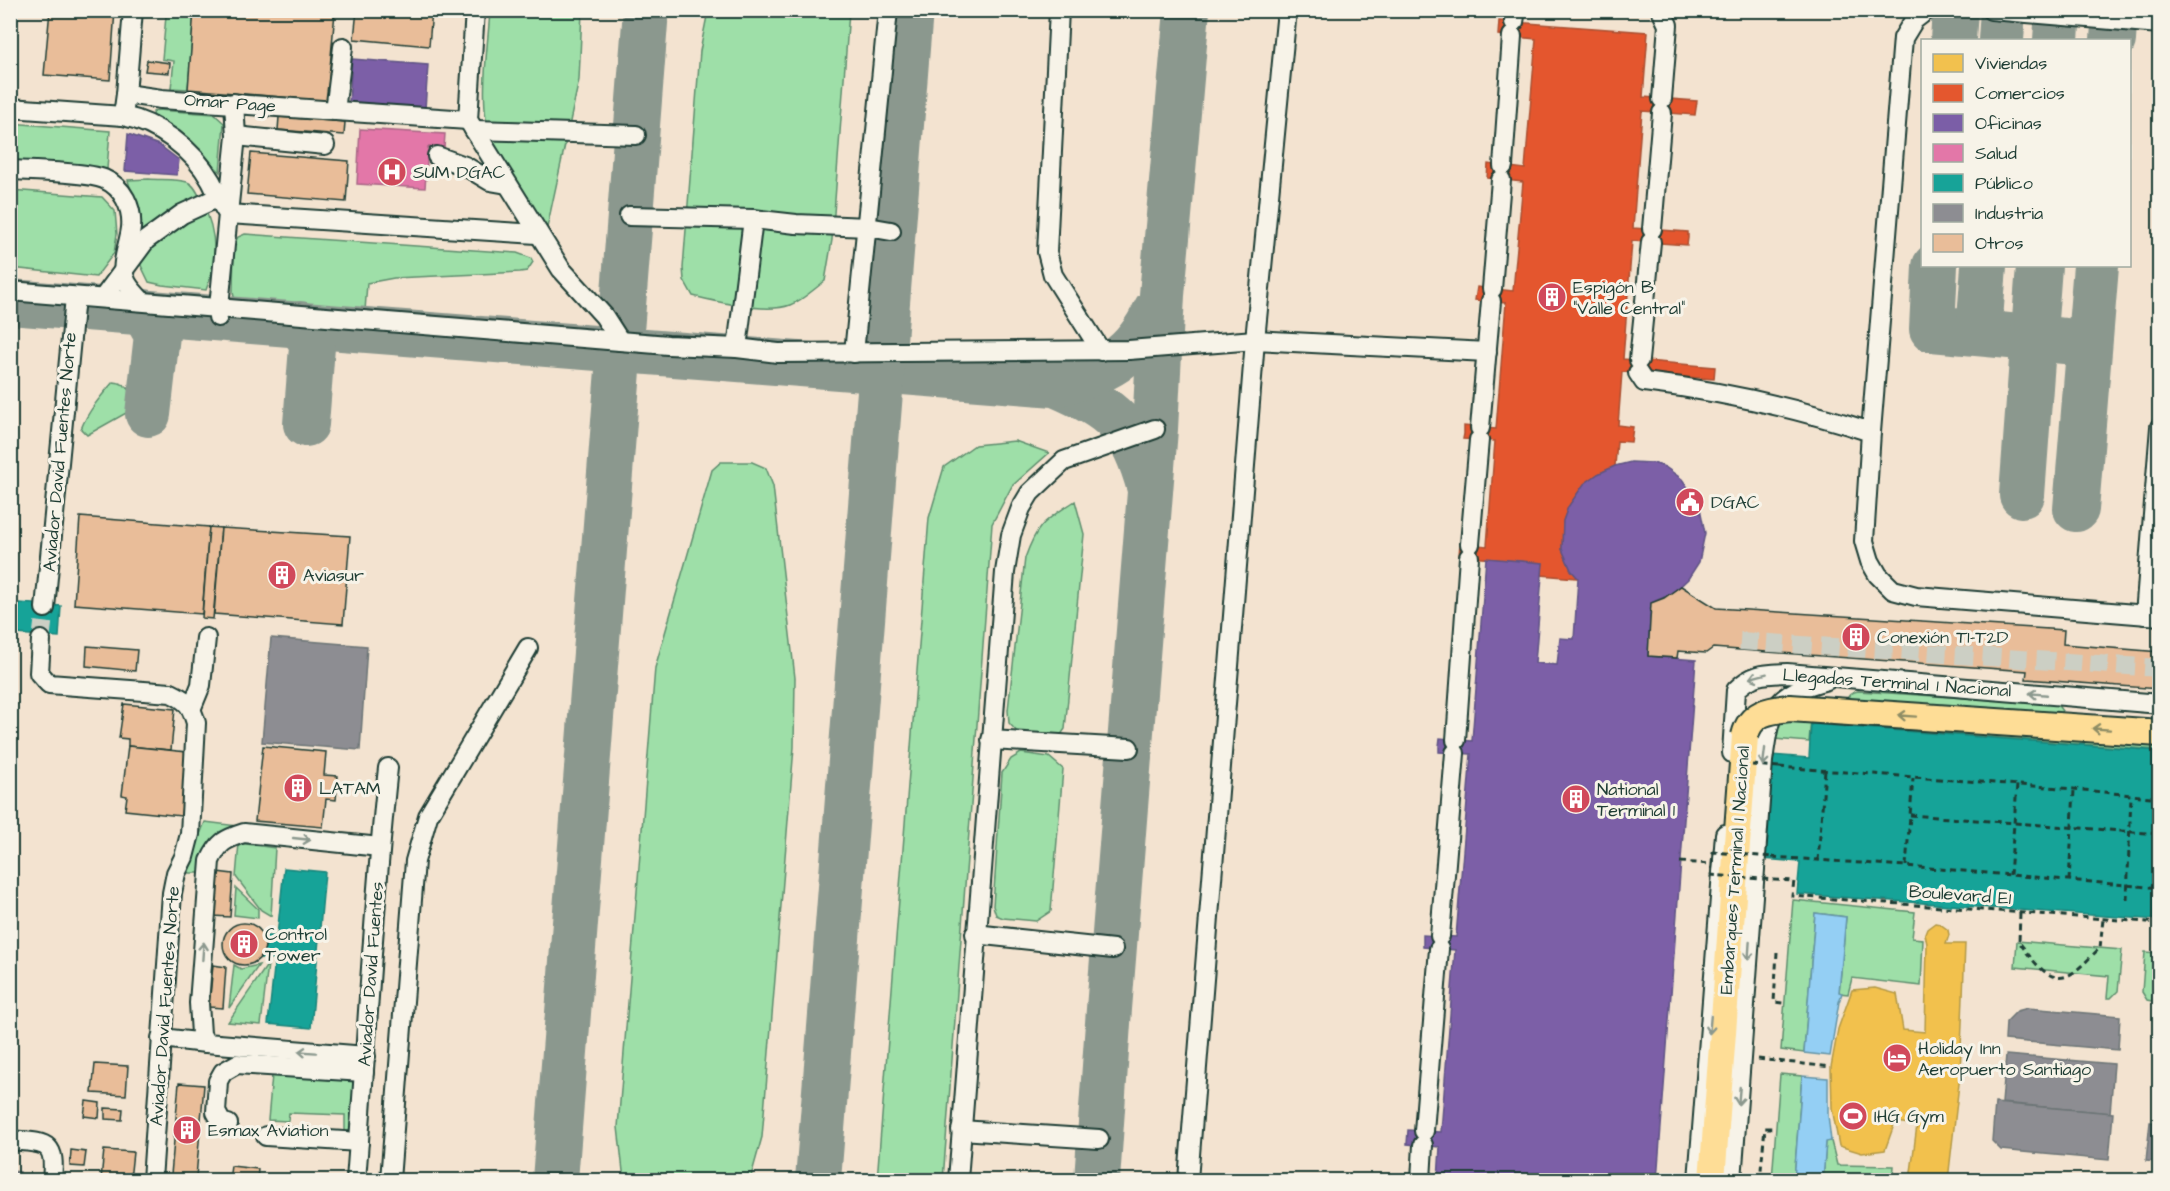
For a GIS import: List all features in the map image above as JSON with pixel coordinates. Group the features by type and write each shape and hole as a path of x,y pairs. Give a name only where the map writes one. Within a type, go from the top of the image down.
{"highway":[{"name":"Embarques Terminal 1 Nacional","path":"1712,1180 1747,728 1760,714 1770,710 1790,708 2160,734"}],"street":[{"path":"123,116 133,10"},
{"path":"475,10 471,125 537,234 561,269 604,316 620,341"},
{"path":"854,353 888,10"},
{"path":"1059,10 1047,252 1053,275 1101,351"},
{"path":"1188,1180 1255,340 1287,10"},
{"path":"1661,10 1668,25 1639,367 1644,382 1778,405 1826,417 1871,432"},
{"path":"1927,10 1914,20 1904,38 1871,432 1864,541 1870,561 1893,590 1916,596 2152,616 2160,427"},
{"path":"1991,10 2154,23"},
{"path":"2124,10 2154,23"},
{"path":"1421,1180 1514,23"},
{"path":"335,111 343,47"},
{"name":"Omar Page","path":"126,94 161,99 234,102 471,125 636,135"},
{"path":"218,313 236,136 234,102"},
{"path":"10,108 139,119 178,143 195,159 211,180 228,214"},
{"path":"236,136 325,145"},
{"path":"437,156 465,166 490,181 507,184"},
{"path":"10,170 103,179 121,191 129,206 131,226 123,270 127,282 142,301"},
{"path":"103,298 146,240 182,214 219,197"},
{"path":"228,214 537,234"},
{"path":"629,216 753,219 796,224 868,227 891,231"},
{"path":"737,348 753,219"},
{"path":"10,291 142,301 218,313 737,348 778,354 1101,351 1255,340 1487,351"},
{"name":"Aviador David Fuentes Norte","path":"45,608 75,297"},
{"path":"958,1180 975,934 1005,572 1011,535 1030,492 1064,462 1155,429"},
{"path":"41,640 39,674 49,684 171,693 192,707 201,685 206,638"},
{"path":"390,1180 415,861 428,816 528,648"},
{"name":"Llegadas Terminal 1 Nacional","path":"1698,1180 1736,690 1746,680 1763,674 1787,673 2160,704"},
{"path":"1732,1180 1761,783 1770,719 1776,706 1793,692 1808,685 1837,678"},
{"name":"Aviador David Fuentes Norte","path":"152,1180 169,1039 173,884 189,844 190,834 196,723 192,707"},
{"path":"991,740 1129,748"},
{"name":"Aviador David Fuentes","path":"356,1180 380,847 388,768"},
{"path":"206,1043 199,1024 199,1003 208,871 210,861 220,844 226,839 244,833 380,847"},
{"path":"975,934 1113,949"},
{"path":"169,1039 190,1036 199,1024"},
{"path":"169,1039 365,1064"},
{"path":"228,1124 222,1123 216,1112 218,1081 223,1072 237,1064 365,1064"},
{"path":"961,1130 1099,1139"},
{"path":"266,1137 359,1142"},
{"path":"10,1140 46,1145 52,1154 52,1180"}],"path":[{"path":"1752,765 2074,789 2160,798"},
{"path":"1818,861 1825,770"},
{"path":"1906,866 1913,778"},
{"path":"2010,875 2017,785"},
{"path":"2069,880 2074,789"},
{"path":"2127,900 2131,795"},
{"path":"1910,815 2160,834"},
{"path":"1735,865 1713,852 1711,875 1735,865 1772,857 2160,888"},
{"path":"1680,862 1712,864"},
{"name":"Boulevard E1","path":"1735,865 1774,880 1794,881 1792,896 2160,923"},
{"path":"2020,913 2019,942 2042,970 2049,975 2066,977 2100,948 2103,919"},
{"path":"1777,952 1774,1002 1784,1003"},
{"path":"1742,1057 1831,1067"},
{"path":"1760,1180 1765,1128 1774,1128"}],"shaded area":[{"path":"10,11 2159,11 2159,1180 11,1180"}],"green space":[{"path":"151,11 194,11 188,89 171,88 174,61 162,59 166,16 151,15"},
{"path":"490,11 582,11 579,80 547,228 503,162 491,139 487,125 484,93"},
{"path":"708,11 849,11 832,240 825,281 790,305 756,308 693,296 684,280 683,268 700,51"},
{"path":"157,110 214,114 224,123 220,172 188,139 154,119 153,112"},
{"path":"10,123 110,131 107,169 11,161"},
{"path":"128,180 187,182 199,195 210,222 214,244 213,267 206,290 149,282 136,255 137,215"},
{"path":"10,190 102,197 115,211 117,234 114,253 96,277 11,268"},
{"path":"245,234 517,253 531,258 533,262 527,271 520,272 394,278 367,283 365,311 240,301 234,297 233,292 234,244 238,237"},
{"path":"113,382 124,385 130,392 128,412 87,435 81,429 84,422"},
{"path":"1015,441 1049,453 1012,486 992,524 943,1180 877,1180 929,518 944,467 975,445"},
{"path":"721,462 752,462 766,468 773,486 795,678 794,747 762,1137 750,1180 624,1180 618,1127 655,668 712,470"},
{"path":"1075,501 1084,534 1065,729 1060,736 1020,735 1009,723 1008,710 1025,558 1039,529 1056,513"},
{"path":"1858,691 2057,704 2062,711 2061,735 2159,740 2159,750 1843,726 1846,700"},
{"path":"1808,694 1813,694 1809,742 1774,739 1776,715"},
{"path":"1021,753 1049,757 1063,769 1051,911 1036,921 1003,918 996,915 993,906 1002,773 1011,759"},
{"path":"205,822 246,827 204,873 189,873 191,857"},
{"path":"239,843 275,848 271,916 261,910 236,877"},
{"path":"236,888 258,909 258,918 234,915"},
{"path":"1793,900 1915,912 1912,938 1923,939 1921,986 1852,978 1848,994 1839,993 1846,917 1815,913 1804,1053 1781,1050"},
{"path":"2017,941 2122,950 2118,991 2111,998 2107,998 2109,976 2015,967"},
{"path":"2145,952 2159,953 2159,977 2155,977 2152,1001 2147,1000 2142,992"},
{"path":"268,964 261,1025 228,1022"},
{"path":"234,965 241,969 259,965 229,1008"},
{"path":"1780,1074 1802,1076 1794,1180 1772,1180"},
{"path":"272,1075 352,1080 354,1086 350,1130 345,1136 345,1115 289,1113 288,1121 268,1120"},
{"path":"1826,1141 1831,1141 1837,1165 1894,1166 1893,1180 1823,1180"}],"water":[{"path":"1815,913 1846,917 1839,992 1842,993 1830,1056 1804,1053"},
{"path":"1802,1076 1828,1078 1831,1141 1826,1142 1823,1180 1794,1180"}],"building: Viviendas":[{"name":"Holiday Inn Aeropuerto Santiago","path":"1935,923 1948,930 1946,944 1965,944 1960,1075 1948,1180 1910,1180 1917,1125 1895,1122 1885,1150 1862,1153 1839,1146 1832,1108 1831,1067 1838,1029 1852,990 1875,988 1897,994 1903,1030 1925,1032 1927,944 1925,934 1927,929"}],"building: Comercios":[{"name":"Espigón B \"Valle Central\"","path":"1499,21 1648,32 1643,97 1697,101 1695,115 1642,111 1633,228 1688,232 1688,238 1687,245 1632,241 1623,359 1715,367 1714,379 1622,372 1618,425 1633,427 1631,442 1617,441 1615,466 1584,484 1568,507 1563,521 1562,549 1571,570 1578,578 1541,575 1543,563 1459,556 1460,543 1487,546 1495,441 1463,439 1464,426 1496,429 1506,303 1475,300 1477,287 1513,291 1523,182 1487,178 1488,164 1525,169 1536,39 1498,35"}],"building: Oficinas":[{"path":"352,59 428,65 425,109 349,103"},
{"path":"128,134 159,145 179,160 177,175 125,171"},
{"name":"National Terminal 1","path":"1631,462 1653,463 1665,467 1682,479 1699,503 1705,533 1699,562 1688,579 1673,593 1651,603 1648,656 1696,660 1657,1180 1438,1180 1440,1147 1407,1144 1408,1130 1441,1132 1455,950 1423,947 1423,935 1456,937 1471,754 1439,752 1439,746 1440,738 1472,741 1486,558 1543,563 1535,663 1557,665 1560,638 1574,639 1578,578 1571,570 1562,549 1563,521 1568,507 1584,484 1598,474"}],"building: Salud":[{"name":"SUM DGAC","path":"360,129 445,134 444,148 428,147 425,188 357,184"}],"building: Público":[{"path":"19,603 61,606 59,637 16,634"},
{"path":"1811,724 2160,751 2160,920 1797,894 1800,862 1763,859 1771,755 1809,758"},
{"path":"284,868 325,872 311,1028 268,1024 275,959 260,958 266,946 263,936 277,936"}],"building: Industria":[{"path":"271,638 367,646 360,750 262,742"},
{"path":"2028,1008 2120,1016 2118,1050 2005,1040 2006,1022 2017,1011"},
{"path":"2158,1031 2160,1031 2160,1057 2156,1057"},
{"path":"2006,1055 2114,1064 2110,1113 2002,1103"},
{"path":"1995,1103 2113,1113 2109,1160 2001,1150 1992,1141"},
{"path":"2150,1122 2160,1123 2160,1162 2146,1161"},
{"path":"10,1171 20,1172 19,1180 10,1180"}],"building: Otros":[{"path":"50,10 115,10 110,80 44,75"},
{"path":"194,10 335,12 327,101 188,89"},
{"path":"357,10 432,10 429,46 354,39"},
{"path":"147,60 170,63 169,73 145,71"},
{"path":"279,117 345,122 344,135 278,130"},
{"path":"251,153 349,161 346,202 247,194"},
{"path":"80,517 209,527 202,614 74,604"},
{"path":"209,527 221,528 213,619 202,618"},
{"name":"Aviasur","path":"221,528 350,536 343,624 214,614"},
{"name":"Conexión T1-T2D","path":"1681,586 1716,608 2064,630 2063,644 2160,652 2160,689 2026,679 2027,671 1713,648 1706,653 1678,651 1677,658 1648,656 1651,603 1664,598"},
{"path":"87,646 137,650 135,671 86,666"},
{"path":"124,704 175,709 171,750 128,746 128,739 119,738"},
{"path":"128,746 187,752 181,816 125,810 127,796 122,795"},
{"name":"LATAM","path":"263,746 326,752 324,775 338,776 336,800 326,799 323,827 255,821"},
{"path":"217,872 233,874 230,917 213,916"},
{"name":"Control Tower","path":"244,923 252,924 259,929 264,936 264,952 259,959 252,964 244,965 236,964 229,959 224,952 223,944 224,936 229,929 236,924"},
{"path":"213,965 226,967 223,1008 209,1007"},
{"path":"95,1064 128,1066 126,1095 92,1093"},
{"name":"Esmax Aviation","path":"179,1083 204,1085 196,1177 171,1175"},
{"path":"86,1101 100,1103 99,1118 84,1116"},
{"path":"105,1108 123,1109 122,1120 105,1119"},
{"path":"71,1150 86,1152 84,1167 70,1166"},
{"path":"104,1150 133,1152 130,1180 101,1179"},
{"path":"231,1166 258,1169 257,1180 229,1180"}],"taxiway":[{"path":"555,1180 646,10"},
{"path":"818,1180 910,10"},
{"path":"1097,1180 1155,429 1162,295 1187,10"},
{"path":"1953,39 1955,10"},
{"path":"2001,39 2003,10"},
{"path":"2056,39 2058,10"},
{"path":"2113,39 2115,10"},
{"path":"1935,267 1932,329 2065,341"},
{"path":"1979,333 1984,267"},
{"path":"2022,495 2039,267"},
{"path":"2076,509 2096,267"},
{"path":"10,302 1055,384 1093,402 1118,422 1136,449 1150,489"},
{"path":"1055,384 1088,375 1116,361 1138,340 1156,310"},
{"path":"144,312 157,335 148,414"},
{"path":"300,324 311,341 312,347 306,424"}],"tunnel":[{"path":"41,640 45,608"},
{"path":"1740,641 2160,668"}],"place":[{"name":"SUM DGAC","path":"392,172"},
{"name":"Espigón B \"Valle Central\"","path":"1552,297"},
{"name":"DGAC","path":"1690,502"},
{"name":"Aviasur","path":"282,575"},
{"name":"Conexión T1-T2D","path":"1856,637"},
{"name":"LATAM","path":"298,788"},
{"name":"National Terminal 1","path":"1576,799"},
{"name":"Control Tower","path":"244,944"},
{"name":"Holiday Inn Aeropuerto Santiago","path":"1897,1058"},
{"name":"IHG Gym","path":"1853,1116"},
{"name":"Esmax Aviation","path":"187,1130"}]}
